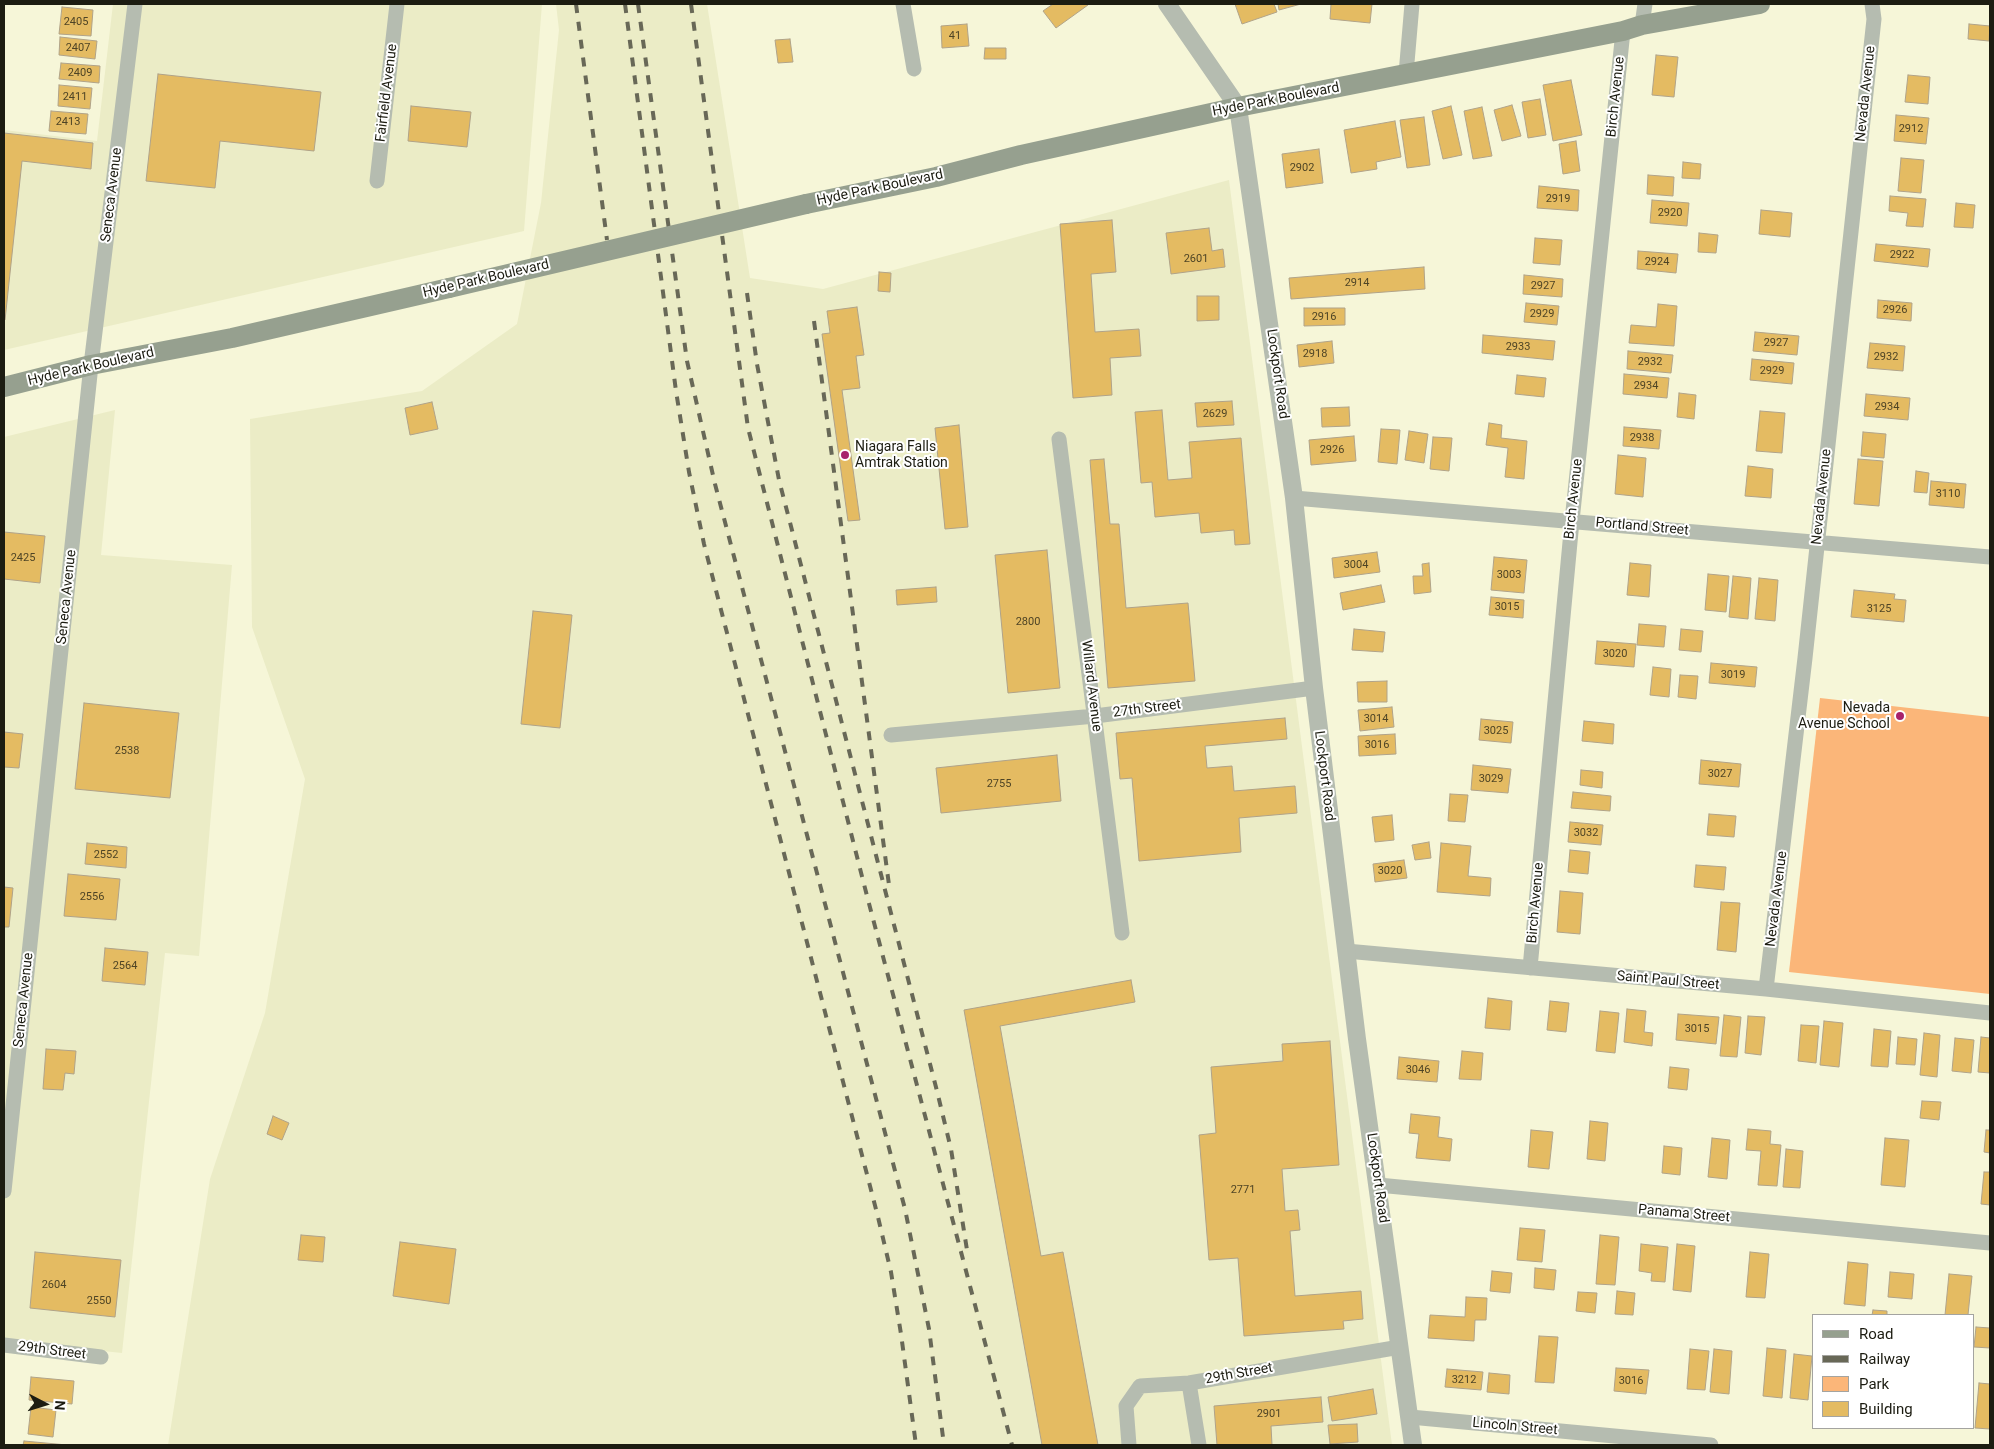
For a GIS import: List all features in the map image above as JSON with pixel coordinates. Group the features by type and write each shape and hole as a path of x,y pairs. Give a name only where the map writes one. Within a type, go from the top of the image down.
{"main road":[{"name":"Hyde Park Boulevard","path":"4,387 91,365 232,338 806,204 936,177 1021,155 1238,106 1760,4"}],"street":[{"name":"Seneca Avenue","path":"4,1191 91,365 135,4"},
{"name":"Fairfield Avenue","path":"377,181 398,4"},
{"path":"903,4 914,69"},
{"path":"1406,74 1412,4"},
{"name":"Birch Avenue","path":"1530,968 1572,521 1633,28 1645,4"},
{"name":"Nevada Avenue","path":"1766,989 1874,19 1872,4"},
{"path":"1170,6 1238,106"},
{"name":"Lockport Road","path":"1238,106 1294,498 1314,688 1346,952 1413,1445"},
{"name":"Willard Avenue","path":"1059,439 1122,933"},
{"name":"Portland Street","path":"1294,498 1990,557"},
{"name":"27th Street","path":"891,735 1095,716 1314,688"},
{"name":"Saint Paul Street","path":"1346,952 1766,989 1990,1013"},
{"name":"Panama Street","path":"1378,1185 1990,1244"},
{"name":"29th Street","path":"4,1345 101,1356"},
{"name":"29th Street","path":"1129,1445 1126,1406 1140,1386 1189,1382 1400,1347"},
{"path":"1189,1382 1199,1445"},
{"name":"Lincoln Street","path":"1410,1417 1711,1445"}],"shaded area":[{"path":"113,4 542,4 524,231 4,350 4,130 97,141"},
{"path":"556,4 707,4 750,278 823,289 1229,180 1392,1445 168,1445 210,1179 265,1013 305,779 252,627 250,419 422,391 517,324 541,203 559,30"},
{"path":"115,410 101,555 232,565 199,956 165,953 122,1353 4,1341 4,437"}],"green space":[{"path":"1820,698 1990,717 1990,994 1789,972"}],"building":[{"path":"1053,4 1088,5 1056,28 1043,11"},
{"path":"1235,4 1274,4 1277,12 1242,24"},
{"path":"1278,4 1301,4 1279,10"},
{"path":"1331,4 1372,4 1370,23 1330,19"},
{"path":"62,7 93,10 91,36 59,34"},
{"path":"967,24 969,46 942,48 941,26"},
{"path":"1969,24 1990,26 1989,41 1968,39"},
{"path":"60,37 97,41 95,59 59,55"},
{"path":"790,39 793,62 778,63 775,40"},
{"path":"985,48 1006,48 1006,59 984,59"},
{"path":"1656,55 1678,57 1674,97 1652,95"},
{"path":"61,63 100,66 99,83 59,79"},
{"path":"158,74 321,92 314,151 220,141 215,188 146,181"},
{"path":"1908,75 1930,77 1928,104 1905,102"},
{"path":"1571,80 1582,135 1553,141 1543,85"},
{"path":"59,85 92,88 90,109 58,106"},
{"path":"1540,99 1546,135 1528,138 1522,102"},
{"path":"1512,105 1521,136 1502,141 1494,110"},
{"path":"411,106 471,112 467,147 408,141"},
{"path":"1451,106 1462,155 1443,159 1432,111"},
{"path":"1482,107 1492,156 1473,159 1464,111"},
{"path":"51,111 88,114 86,134 49,131"},
{"path":"1896,115 1929,118 1926,144 1894,141"},
{"path":"1424,117 1430,165 1407,168 1400,120"},
{"path":"1395,121 1401,157 1376,162 1377,169 1351,173 1344,130"},
{"path":"4,133 93,143 91,169 22,161 5,320 4,320"},
{"path":"1576,141 1580,171 1563,174 1559,144"},
{"path":"1319,149 1323,183 1286,188 1282,154"},
{"path":"1901,158 1924,160 1921,193 1898,191"},
{"path":"1683,162 1701,164 1700,179 1682,178"},
{"path":"1648,175 1674,177 1673,196 1647,194"},
{"path":"1539,186 1579,190 1578,211 1537,208"},
{"path":"1890,196 1926,199 1923,227 1906,226 1908,213 1889,211"},
{"path":"1652,200 1689,203 1687,226 1650,223"},
{"path":"1956,203 1975,205 1973,228 1954,227"},
{"path":"1761,210 1792,213 1790,237 1759,234"},
{"path":"1112,220 1116,272 1091,274 1095,332 1139,329 1141,356 1110,358 1112,395 1073,398 1060,224"},
{"path":"1209,228 1212,251 1223,249 1225,267 1171,274 1166,233"},
{"path":"1699,233 1718,235 1716,253 1698,252"},
{"path":"1535,238 1562,240 1560,265 1533,263"},
{"path":"1876,244 1930,249 1928,267 1874,261"},
{"path":"1638,251 1678,254 1676,273 1637,269"},
{"path":"1424,267 1425,289 1291,299 1289,278"},
{"path":"879,272 891,273 890,292 878,291"},
{"path":"1524,275 1563,279 1562,297 1523,294"},
{"path":"1197,296 1219,296 1219,320 1197,321"},
{"path":"1878,300 1912,303 1911,321 1877,318"},
{"path":"1526,303 1559,306 1557,325 1524,322"},
{"path":"1658,304 1677,306 1674,346 1629,343 1631,325 1656,327"},
{"name":"Niagara Falls Amtrak Station","path":"857,307 864,355 856,356 860,388 842,390 860,520 848,521 822,334 830,333 827,311"},
{"path":"1304,308 1345,308 1345,325 1304,326"},
{"path":"1755,332 1799,336 1797,355 1753,351"},
{"path":"1483,335 1555,341 1553,360 1482,353"},
{"path":"1332,341 1334,363 1299,367 1297,345"},
{"path":"1870,343 1905,346 1903,371 1867,368"},
{"path":"1628,351 1673,355 1671,373 1627,369"},
{"path":"1752,359 1794,363 1792,384 1750,380"},
{"path":"1624,374 1669,378 1667,398 1623,394"},
{"path":"1517,375 1546,378 1544,397 1515,394"},
{"path":"1679,393 1696,395 1694,419 1677,417"},
{"path":"1866,394 1910,398 1908,420 1864,416"},
{"path":"1232,401 1234,425 1197,427 1195,403"},
{"path":"432,402 438,429 410,435 405,408"},
{"path":"1349,407 1350,426 1322,427 1321,408"},
{"path":"1162,410 1168,480 1192,478 1189,442 1241,438 1250,544 1235,545 1234,530 1201,533 1199,513 1155,517 1152,482 1141,483 1135,412"},
{"path":"1760,411 1785,413 1782,453 1756,451"},
{"path":"1489,423 1502,425 1501,438 1527,441 1524,479 1505,477 1508,448 1486,445"},
{"path":"959,425 968,527 945,529 935,428"},
{"path":"1624,427 1661,430 1659,449 1623,446"},
{"path":"1381,429 1400,430 1397,464 1378,462"},
{"path":"1409,431 1428,434 1424,463 1405,460"},
{"path":"1863,432 1886,434 1884,458 1861,456"},
{"path":"1354,436 1356,461 1311,465 1309,440"},
{"path":"1433,437 1452,438 1449,471 1430,469"},
{"path":"1618,455 1646,458 1643,497 1615,494"},
{"path":"1104,459 1110,524 1119,524 1126,608 1188,603 1195,681 1108,688 1090,460"},
{"path":"1858,459 1883,461 1879,506 1854,504"},
{"path":"1748,466 1773,469 1771,498 1745,496"},
{"path":"1916,471 1929,473 1927,493 1914,492"},
{"path":"1931,481 1966,484 1964,508 1929,505"},
{"path":"4,532 45,536 40,583 4,579"},
{"path":"1047,550 1060,688 1008,693 995,555"},
{"path":"1377,552 1380,572 1334,578 1332,558"},
{"path":"1494,557 1527,560 1524,593 1491,590"},
{"path":"1429,563 1431,592 1414,594 1413,576 1423,576 1422,564"},
{"path":"1630,563 1651,565 1649,597 1627,595"},
{"path":"1708,574 1729,576 1726,612 1705,610"},
{"path":"1733,576 1751,578 1748,619 1729,617"},
{"path":"1759,578 1778,580 1775,621 1755,619"},
{"path":"1381,585 1385,602 1343,610 1340,593"},
{"path":"936,587 937,602 897,605 896,590"},
{"path":"1854,590 1895,594 1894,599 1906,600 1904,622 1851,617"},
{"path":"1491,597 1524,600 1523,618 1489,615"},
{"path":"533,611 572,615 560,728 521,724"},
{"path":"1639,624 1666,626 1664,647 1637,645"},
{"path":"1354,629 1385,632 1383,652 1352,650"},
{"path":"1681,629 1703,631 1701,652 1679,650"},
{"path":"1597,641 1636,644 1634,667 1595,664"},
{"path":"1711,663 1757,667 1755,687 1709,683"},
{"path":"1653,667 1671,669 1669,697 1650,695"},
{"path":"1680,675 1698,676 1696,699 1678,697"},
{"path":"1387,681 1387,702 1358,702 1357,682"},
{"path":"84,703 179,713 170,798 75,789"},
{"path":"1392,707 1394,727 1360,731 1358,710"},
{"path":"1285,718 1287,739 1205,746 1207,768 1232,766 1234,791 1295,786 1297,813 1239,818 1241,852 1139,861 1132,778 1120,779 1116,733"},
{"path":"1481,719 1513,722 1511,743 1479,740"},
{"path":"1584,721 1614,724 1613,744 1582,741"},
{"path":"4,732 23,734 19,768 4,767"},
{"path":"1395,734 1396,754 1359,756 1358,736"},
{"path":"1057,755 1061,801 941,813 936,768"},
{"path":"1701,760 1741,764 1739,787 1699,784"},
{"path":"1473,765 1511,769 1508,793 1471,790"},
{"path":"1581,770 1603,772 1602,788 1580,785"},
{"path":"1573,792 1611,796 1610,811 1571,808"},
{"path":"1450,794 1468,795 1465,822 1448,821"},
{"path":"1709,814 1736,816 1734,837 1707,835"},
{"path":"1392,815 1394,840 1375,842 1372,817"},
{"path":"1570,822 1603,825 1601,845 1568,842"},
{"path":"1429,842 1431,858 1415,860 1412,845"},
{"path":"87,843 127,847 126,868 85,864"},
{"path":"1441,843 1471,846 1468,876 1491,878 1490,896 1437,892"},
{"path":"1570,850 1590,852 1588,874 1568,872"},
{"path":"1404,860 1407,878 1375,882 1373,864"},
{"path":"1696,865 1726,867 1724,890 1694,887"},
{"path":"68,874 120,879 116,920 64,916"},
{"path":"4,887 13,888 9,927 4,927"},
{"path":"1560,891 1583,893 1580,934 1557,932"},
{"path":"1721,902 1740,903 1736,952 1717,950"},
{"path":"105,948 148,952 145,985 102,981"},
{"path":"1131,980 1135,1002 1000,1026 1041,1256 1063,1252 1098,1445 1042,1445 964,1010"},
{"path":"1488,998 1512,1001 1510,1030 1485,1028"},
{"path":"1550,1001 1569,1003 1566,1032 1547,1030"},
{"path":"1627,1009 1646,1011 1644,1032 1653,1033 1652,1046 1624,1042"},
{"path":"1600,1011 1619,1013 1615,1053 1596,1051"},
{"path":"1678,1014 1719,1017 1716,1044 1676,1040"},
{"path":"1724,1015 1741,1017 1737,1057 1720,1056"},
{"path":"1748,1016 1765,1017 1761,1055 1745,1053"},
{"path":"1824,1021 1843,1023 1839,1067 1820,1065"},
{"path":"1801,1025 1819,1026 1816,1063 1798,1061"},
{"path":"1874,1029 1891,1031 1888,1067 1871,1066"},
{"path":"1924,1033 1940,1035 1937,1077 1920,1075"},
{"path":"1898,1037 1917,1039 1915,1065 1896,1064"},
{"path":"1981,1037 1990,1038 1990,1073 1978,1072"},
{"path":"1955,1038 1974,1040 1971,1073 1952,1071"},
{"path":"1330,1041 1339,1165 1282,1169 1285,1211 1298,1210 1300,1230 1290,1231 1295,1296 1361,1291 1363,1319 1343,1321 1344,1329 1244,1336 1238,1258 1209,1260 1199,1135 1216,1133 1211,1067 1283,1061 1282,1044"},
{"path":"46,1049 76,1051 74,1074 65,1073 63,1090 43,1089"},
{"path":"1462,1051 1483,1053 1481,1080 1459,1079"},
{"path":"1399,1057 1439,1061 1437,1082 1397,1079"},
{"path":"1670,1067 1689,1069 1687,1090 1668,1088"},
{"path":"1922,1101 1941,1102 1939,1120 1920,1118"},
{"path":"1411,1114 1440,1117 1438,1137 1452,1139 1450,1161 1416,1158 1419,1134 1409,1133"},
{"path":"273,1116 289,1123 282,1140 267,1134"},
{"path":"1590,1121 1608,1123 1605,1161 1587,1159"},
{"path":"1748,1129 1771,1131 1770,1144 1781,1145 1777,1186 1758,1185 1761,1151 1746,1150"},
{"path":"1531,1130 1553,1132 1549,1169 1528,1167"},
{"path":"1986,1130 1990,1130 1990,1153 1984,1152"},
{"path":"1712,1138 1730,1140 1727,1179 1708,1177"},
{"path":"1885,1138 1909,1140 1905,1187 1881,1185"},
{"path":"1664,1146 1682,1148 1680,1175 1662,1173"},
{"path":"1786,1149 1803,1151 1800,1188 1783,1187"},
{"path":"1984,1172 1990,1172 1990,1205 1981,1204"},
{"path":"1520,1228 1545,1230 1542,1262 1517,1260"},
{"path":"301,1235 325,1237 323,1262 298,1260"},
{"path":"1600,1235 1619,1237 1615,1285 1596,1284"},
{"path":"400,1242 456,1249 449,1304 393,1296"},
{"path":"1641,1244 1668,1247 1665,1282 1651,1281 1652,1273 1639,1271"},
{"path":"1677,1244 1695,1246 1691,1292 1673,1290"},
{"path":"35,1252 121,1260 115,1317 30,1308"},
{"path":"1750,1252 1769,1254 1765,1298 1746,1297"},
{"path":"1848,1262 1868,1264 1865,1306 1844,1304"},
{"path":"1535,1268 1556,1270 1554,1290 1534,1288"},
{"path":"1492,1271 1512,1273 1510,1293 1490,1291"},
{"path":"1890,1272 1914,1274 1912,1299 1888,1297"},
{"path":"1949,1274 1972,1276 1968,1314 1945,1314"},
{"path":"1617,1291 1635,1293 1633,1315 1615,1314"},
{"path":"1578,1292 1597,1293 1595,1313 1576,1311"},
{"path":"1466,1297 1487,1298 1486,1320 1475,1320 1474,1341 1428,1338 1430,1315 1465,1317"},
{"path":"1873,1310 1887,1311 1887,1314 1872,1314"},
{"path":"1976,1327 1990,1328 1990,1348 1974,1347"},
{"path":"1539,1336 1558,1337 1554,1383 1535,1382"},
{"path":"1767,1348 1786,1350 1782,1398 1763,1396"},
{"path":"1690,1349 1709,1351 1705,1390 1687,1389"},
{"path":"1714,1349 1732,1351 1729,1394 1710,1392"},
{"path":"1794,1354 1812,1356 1808,1400 1790,1398"},
{"path":"1616,1368 1649,1370 1646,1394 1614,1391"},
{"path":"1447,1369 1483,1372 1481,1390 1445,1387"},
{"path":"1489,1373 1510,1375 1509,1394 1487,1392"},
{"path":"31,1377 74,1381 72,1404 29,1400"},
{"path":"1979,1383 1990,1384 1990,1429 1975,1428"},
{"path":"1373,1389 1377,1414 1332,1421 1328,1397"},
{"path":"1321,1397 1323,1422 1271,1426 1272,1445 1217,1445 1214,1406"},
{"path":"31,1407 56,1410 53,1437 28,1434"},
{"path":"1357,1424 1358,1442 1330,1444 1328,1425"},
{"path":"24,1441 67,1445 23,1445"}],"railway":[{"path":"576,4 607,240"},
{"path":"625,4 676,391 689,472 704,544 891,1272 916,1445"},
{"path":"638,4 687,361 715,484 905,1209 929,1329 944,1445"},
{"path":"691,4 748,428 867,896 1012,1445"},
{"path":"747,293 757,364 779,480 937,1091 951,1149 967,1250"},
{"path":"814,321 889,885"}],"place":[{"name":"Niagara Falls Amtrak Station","path":"845,455"},
{"name":"Nevada Avenue School","path":"1900,716"}]}
